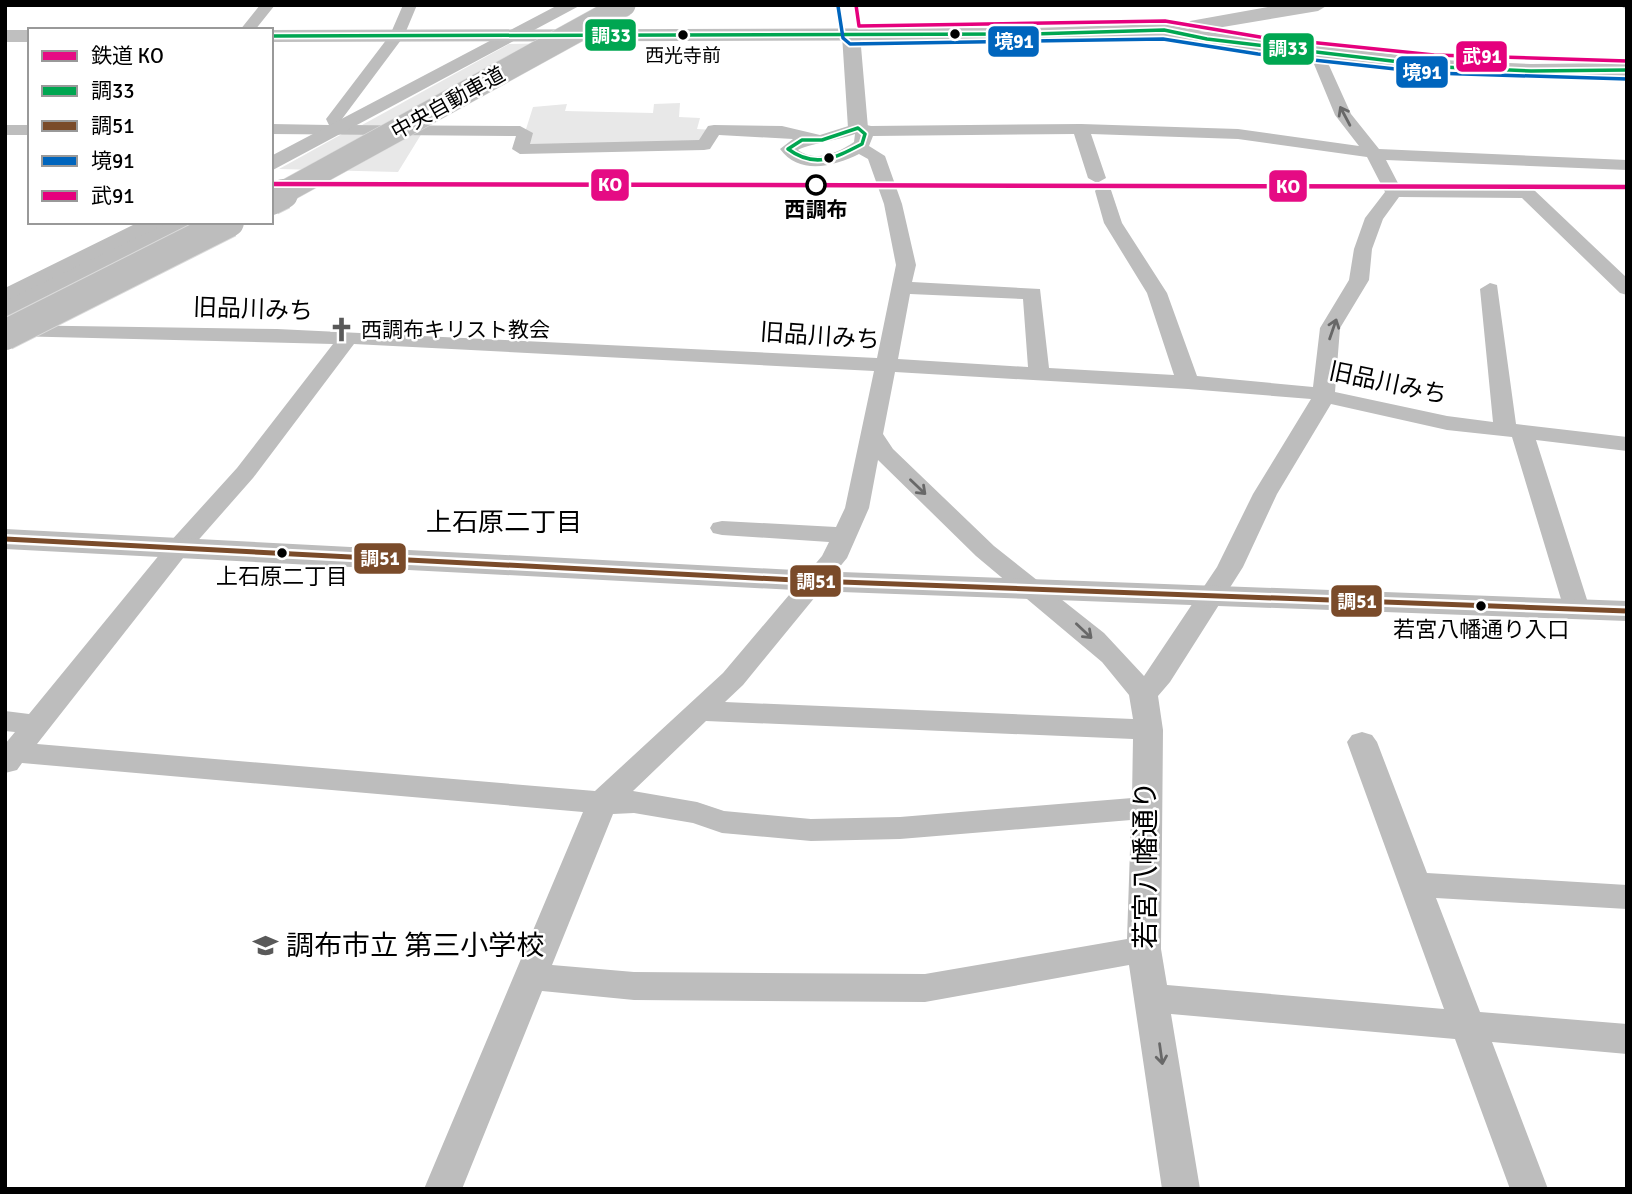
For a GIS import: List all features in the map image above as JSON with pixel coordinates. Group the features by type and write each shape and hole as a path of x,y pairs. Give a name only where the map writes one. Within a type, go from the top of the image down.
{"highway":[{"name":"中央自動車道","path":"273,180 597,5"},
{"name":"中央自動車道","path":"273,199 624,5"},
{"path":"5,313 187,224"},
{"path":"5,332 225,224"}],"main road":[{"path":"847,5 851,35"},
{"path":"273,36 851,35 1164,30 1267,9 1318,5"},
{"path":"1164,30 1207,39 1468,68 1627,70"},
{"path":"5,36 28,36"}],"street":[{"path":"249,28 268,5"},
{"path":"341,130 334,119 397,36 410,5"},
{"path":"273,164 572,5"},
{"path":"443,1189 602,803 702,711 834,558 857,508 865,458 873,436 874,412 883,367 906,265 893,204 876,156 860,139 851,35"},
{"path":"1316,52 1343,114 1373,152 1394,192"},
{"path":"860,139 836,136 794,143 789,146 790,153 805,160 823,161 860,139 871,131 1081,129 1238,134 1373,152 1627,165"},
{"path":"1081,129 1113,223 1157,292 1168,331 1188,383"},
{"path":"5,130 28,130"},
{"path":"275,133 341,130 520,131 525,133 520,149 704,145 714,130 782,131 816,139"},
{"path":"1394,192 1527,193 1627,289"},
{"path":"873,436 884,453 991,557 1030,589 1055,604 1109,655 1143,695 1230,567 1265,494 1325,395 1323,382 1330,328 1359,280 1363,249 1374,218 1394,192"},
{"path":"5,298 154,224"},
{"path":"902,288 1033,293 1038,376"},
{"path":"1490,289 1513,431 1577,609"},
{"name":"旧品川みち","path":"5,332 347,338 634,350 883,367 1188,383 1325,395 1447,423 1627,444"},
{"path":"10,758 178,548 245,473 347,338"},
{"path":"722,528 845,535"},
{"path":"5,539 814,581 1627,611"},
{"name":"若宮八幡通り","path":"1143,695 1148,730 1144,949 1181,1189"},
{"path":"702,711 1148,730"},
{"path":"5,721 38,725"},
{"path":"1362,742 1529,1189"},
{"path":"10,758 602,803 634,802 697,813 722,822 811,830 900,828 1145,808"},
{"path":"1415,884 1627,897"},
{"path":"529,976 634,986 925,988 1144,949"},
{"path":"1153,998 1627,1039"}],"shaded area":[{"path":"571,43 424,125 362,125 509,44"},
{"path":"680,103 679,117 700,118 697,129 714,130 705,143 521,145 533,107 567,104 565,111 653,113 654,104"},
{"path":"422,133 398,172 279,169 342,134"}],"rail line":[{"name":"KO","path":"273,184 1627,187"}],"transit line":[{"name":"武91","path":"856,5 859,26 1165,21 1260,37 1434,55 1627,61"},
{"name":"境91","path":"838,6 843,38 850,44 1163,39 1258,54 1432,73 1627,79"},
{"name":"調33","path":"273,36 1033,34 1164,30 1207,39 1442,67 1531,71 1627,70"},
{"name":"調33","path":"858,128 865,134 862,144 835,158 803,160 788,149 802,140 822,140 858,128"},
{"name":"調51","path":"5,539 814,581 1627,611"}],"place":[{"name":"西光寺前","path":"683,35"},
{"name":"西調布","path":"816,185"},
{"name":"西調布キリスト教会","path":"341,330"},
{"name":"上石原二丁目","path":"282,553"},
{"name":"若宮八幡通り入口","path":"1481,606"},
{"name":"調布市立 第三小学校","path":"266,946"}],"district":[{"name":"上石原二丁目","path":"504,523"}]}
